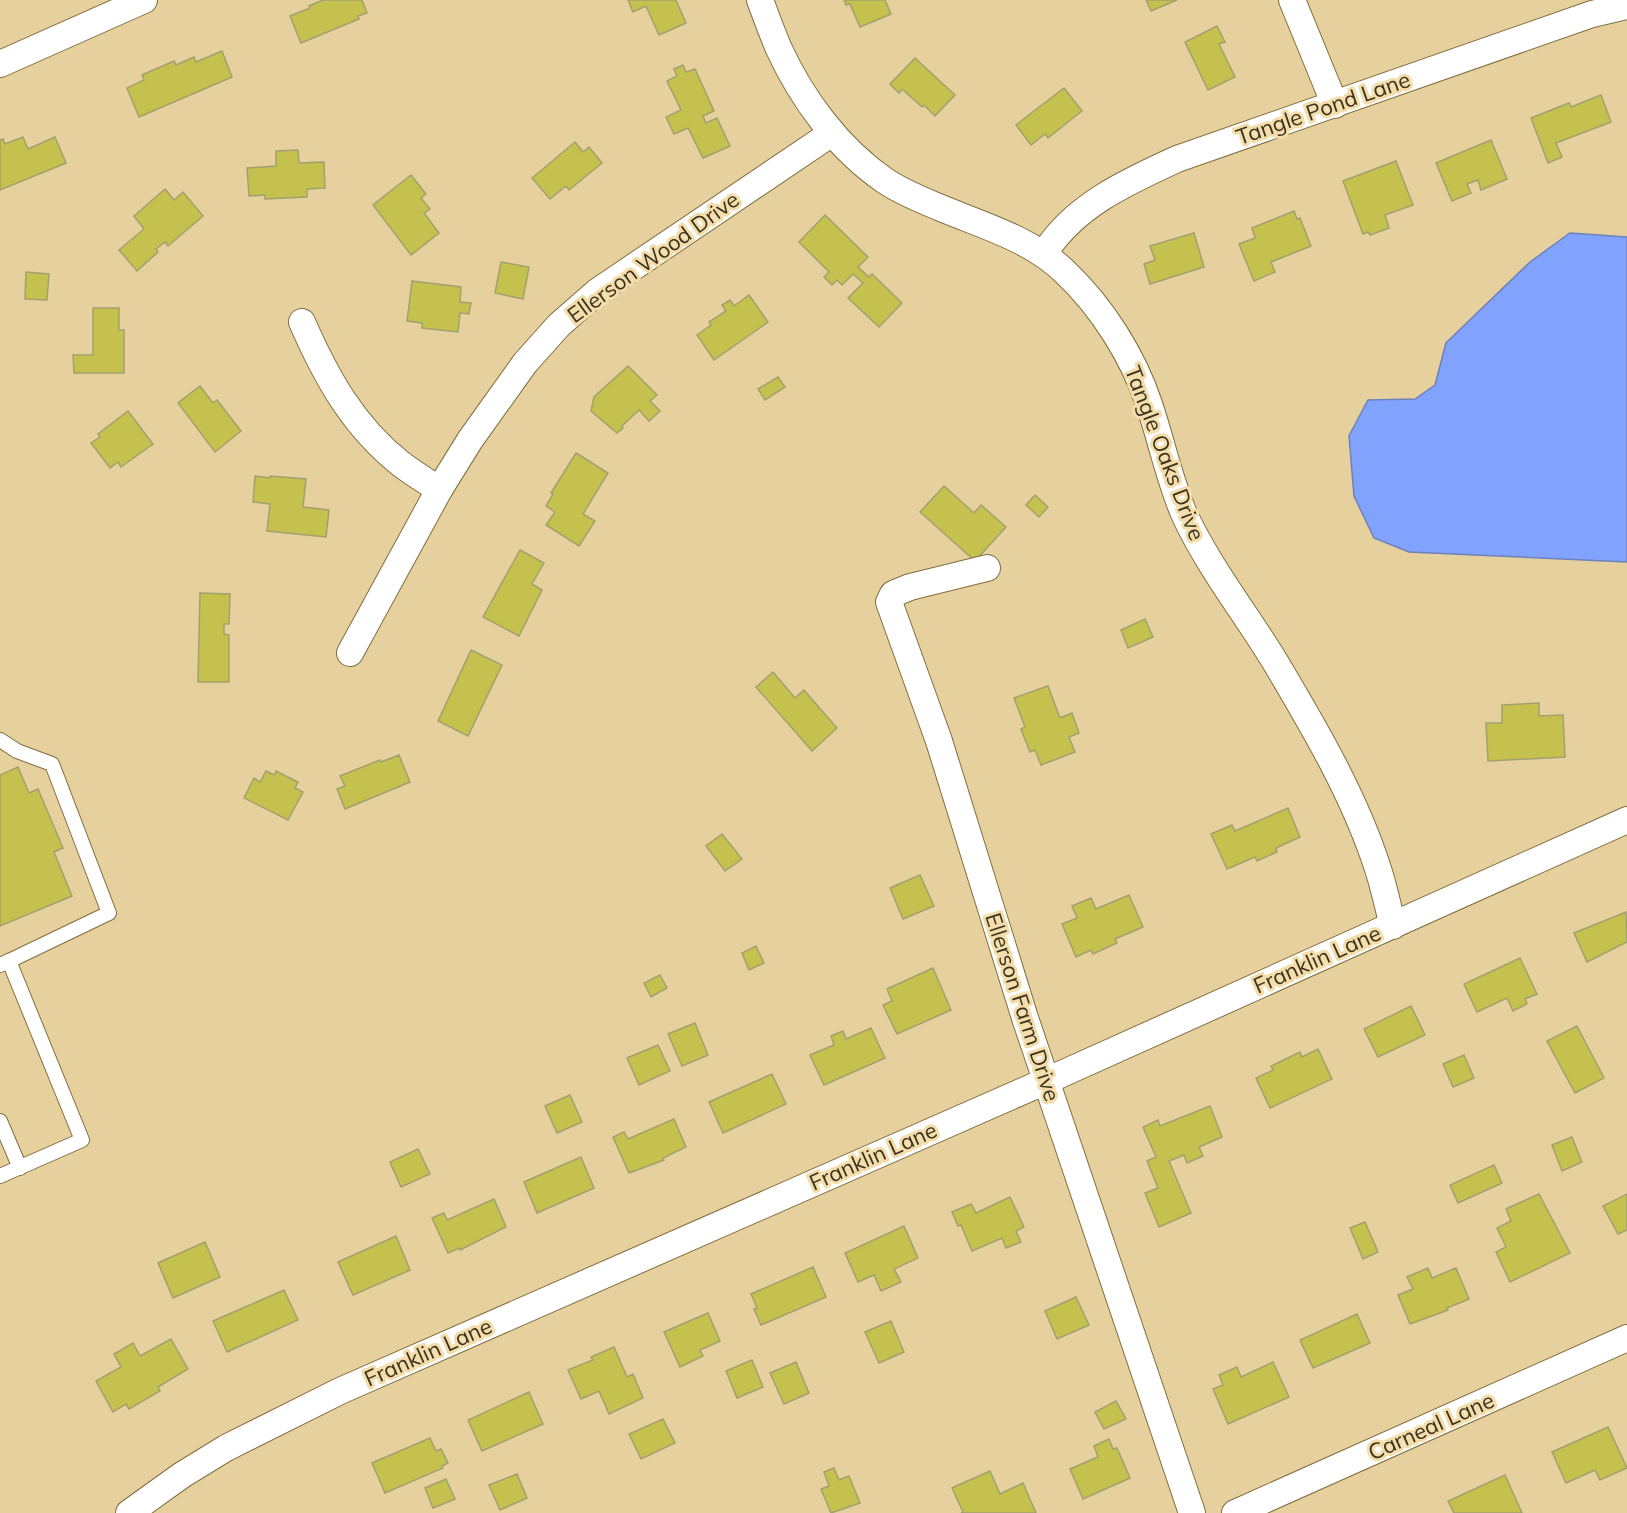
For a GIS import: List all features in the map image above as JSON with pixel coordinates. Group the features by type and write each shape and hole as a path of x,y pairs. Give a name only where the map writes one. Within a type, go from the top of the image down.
{"street":[{"path":"0,64 144,0"},
{"name":"Tangle Oaks Drive","path":"760,0 779,49 801,89 832,133 857,159 886,182 918,199 1025,243 1044,254 1066,273 1101,314 1125,351 1148,400 1184,514 1208,559 1276,663 1323,746 1357,815 1378,869 1393,926"},
{"path":"1292,0 1335,105"},
{"name":"Tangle Pond Lane","path":"1044,254 1065,225 1083,210 1128,182 1177,159 1592,14 1627,6"},
{"name":"Ellerson Wood Drive","path":"350,653 439,490 470,440 525,363 559,325 598,291 832,133"},
{"path":"302,322 320,364 344,403 366,432 400,464 439,490"},
{"name":"Ellerson Farm Drive","path":"987,568 910,588 893,594 889,602 939,741 1046,1081 1192,1513"},
{"name":"Franklin Lane","path":"129,1513 182,1475 226,1448 340,1391 1046,1081 1627,820"},
{"name":"Carneal Lane","path":"1235,1513 1627,1338"}],"lane":[{"path":"0,740 17,751 52,764 109,913 4,963 82,1140 0,1176"},
{"path":"0,1121 20,1168"}],"water":[{"path":"1570,233 1627,237 1627,562 1409,552 1374,538 1354,496 1349,436 1368,400 1415,399 1435,385 1446,343 1530,262"}],"building":[{"path":"323,0 362,0 367,13 358,16 359,19 301,43 290,16"},
{"path":"628,0 676,0 686,23 659,35 646,6 633,12"},
{"path":"844,0 885,0 891,14 860,27 850,4 846,5"},
{"path":"1146,0 1177,0 1151,11"},
{"path":"1217,26 1225,42 1219,44 1235,77 1208,90 1185,42"},
{"path":"222,51 232,77 139,117 127,88 144,80 142,75 174,61 176,65 194,57 196,62"},
{"path":"915,58 955,95 935,116 902,89 899,93 890,84"},
{"path":"683,65 686,72 695,69 714,111 703,116 706,123 717,118 730,146 703,158 688,128 674,134 666,117 681,110 667,81 677,76 674,69"},
{"path":"1064,88 1082,111 1048,138 1045,134 1031,145 1016,125"},
{"path":"1601,95 1611,122 1556,143 1562,157 1548,163 1531,118 1569,103 1571,107"},
{"path":"23,137 28,149 55,137 66,163 0,190 0,140 3,139 5,144"},
{"path":"1491,140 1507,179 1481,190 1478,180 1467,184 1471,193 1452,201 1436,163"},
{"path":"575,142 583,152 589,147 602,163 569,190 566,186 550,199 532,178"},
{"path":"298,150 299,163 324,162 325,188 307,189 307,197 265,199 265,195 249,196 247,168 276,166 276,151"},
{"path":"1396,161 1413,205 1385,215 1389,228 1370,235 1368,232 1363,234 1343,181"},
{"path":"411,175 426,194 421,198 430,209 424,213 439,233 411,255 373,205"},
{"path":"165,189 174,200 183,192 203,216 168,246 165,242 156,249 158,252 137,271 119,250 144,229 134,216"},
{"path":"1294,211 1297,219 1300,218 1311,246 1271,262 1275,272 1254,281 1239,244 1255,238 1252,228"},
{"path":"825,215 868,257 858,267 869,277 872,274 902,303 879,327 848,298 863,283 853,274 842,285 837,280 832,285 824,277 829,272 799,242"},
{"path":"1194,233 1204,267 1150,284 1144,264 1155,260 1150,246"},
{"path":"501,262 529,267 523,299 495,293"},
{"path":"26,272 49,274 47,300 25,299"},
{"path":"412,281 461,287 460,302 471,303 469,314 460,313 458,332 422,328 422,323 407,321"},
{"path":"749,295 768,322 714,360 697,335 711,325 709,322 726,311 722,305 730,300 734,306"},
{"path":"93,308 119,308 119,330 124,330 124,373 74,373 73,355 93,355"},
{"path":"628,366 657,395 650,401 660,411 649,421 639,410 617,433 591,411 594,397"},
{"path":"778,377 785,387 765,400 758,389"},
{"path":"200,386 213,403 217,400 241,431 215,452 178,403"},
{"path":"128,411 153,444 121,467 118,462 110,468 91,443 100,437 98,434"},
{"path":"576,453 608,473 583,514 595,521 579,546 546,525 555,512 546,506 553,494 551,493"},
{"path":"255,476 306,479 303,507 329,510 326,537 267,531 270,504 253,502"},
{"path":"944,486 974,513 981,505 1006,527 975,561 920,512"},
{"path":"1035,495 1048,507 1039,517 1026,505"},
{"path":"520,550 544,563 532,584 542,590 519,636 483,617"},
{"path":"200,593 230,594 229,624 224,624 224,634 229,635 229,682 198,682"},
{"path":"1145,619 1153,637 1128,648 1121,630"},
{"path":"471,650 502,665 468,736 438,721"},
{"path":"773,672 795,698 804,690 837,728 812,751 756,687"},
{"path":"1048,686 1060,718 1072,713 1079,733 1069,737 1075,752 1041,765 1035,750 1030,752 1021,729 1025,727 1014,698"},
{"path":"1539,703 1539,716 1563,715 1565,757 1488,761 1486,723 1502,723 1502,705"},
{"path":"399,755 410,782 345,809 337,789 345,786 340,776"},
{"path":"18,767 29,793 38,789 63,848 54,852 72,896 0,926 0,775"},
{"path":"266,771 274,775 276,771 298,782 295,788 303,792 288,820 244,798 254,778 260,782"},
{"path":"1288,808 1300,837 1276,848 1277,852 1257,861 1255,857 1227,869 1211,834 1232,825 1235,831"},
{"path":"722,834 742,859 725,871 706,846"},
{"path":"920,875 934,906 903,919 890,888"},
{"path":"1129,895 1143,927 1115,939 1117,943 1093,954 1091,950 1076,957 1062,924 1077,918 1072,906 1091,898 1096,909"},
{"path":"1626,912 1627,942 1587,962 1574,933"},
{"path":"756,946 764,963 749,970 742,953"},
{"path":"1520,958 1537,994 1525,999 1527,1004 1513,1011 1507,998 1477,1012 1464,984"},
{"path":"933,968 951,1010 897,1034 883,1005 892,1001 887,989"},
{"path":"660,975 667,988 651,997 644,983"},
{"path":"1411,1006 1425,1035 1378,1057 1364,1029"},
{"path":"695,1023 708,1055 682,1066 668,1034"},
{"path":"1577,1026 1604,1078 1575,1093 1547,1041"},
{"path":"871,1028 885,1058 824,1085 810,1055 834,1045 831,1036 843,1031 846,1039"},
{"path":"658,1045 670,1071 639,1085 627,1058"},
{"path":"1318,1049 1332,1079 1270,1108 1256,1078 1273,1070 1271,1066 1300,1052 1302,1057"},
{"path":"1464,1055 1474,1078 1453,1087 1443,1064"},
{"path":"772,1074 786,1104 723,1133 709,1102"},
{"path":"570,1095 582,1122 557,1133 545,1106"},
{"path":"1210,1106 1222,1137 1199,1147 1203,1156 1187,1163 1184,1155 1169,1161 1191,1213 1159,1227 1145,1193 1158,1188 1147,1161 1156,1157 1143,1127 1158,1120 1160,1126"},
{"path":"674,1119 686,1147 663,1158 664,1160 629,1173 613,1137 624,1132 628,1139"},
{"path":"1572,1137 1582,1162 1562,1171 1552,1145"},
{"path":"418,1149 430,1174 401,1187 390,1162"},
{"path":"581,1157 594,1188 537,1213 524,1182"},
{"path":"1494,1165 1502,1183 1458,1203 1450,1185"},
{"path":"1539,1194 1570,1253 1510,1282 1496,1252 1506,1247 1497,1228 1511,1221 1506,1209"},
{"path":"1627,1194 1627,1230 1618,1234 1603,1206"},
{"path":"1010,1197 1024,1227 1016,1231 1021,1242 1006,1248 1002,1238 972,1251 961,1225 958,1226 952,1212 971,1204 976,1213"},
{"path":"494,1199 506,1227 460,1250 460,1248 448,1253 432,1218 444,1213 447,1220"},
{"path":"1365,1222 1378,1252 1363,1259 1350,1228"},
{"path":"904,1226 918,1258 894,1269 901,1282 881,1291 874,1275 858,1282 845,1253"},
{"path":"396,1236 410,1270 353,1295 338,1262"},
{"path":"205,1242 220,1277 173,1298 158,1263"},
{"path":"813,1267 826,1297 761,1325 751,1294"},
{"path":"1428,1268 1432,1278 1456,1268 1469,1299 1447,1308 1448,1310 1410,1324 1398,1295 1413,1289 1407,1277"},
{"path":"284,1290 298,1320 227,1352 213,1321"},
{"path":"1076,1297 1089,1325 1057,1339 1045,1311"},
{"path":"708,1313 720,1341 700,1350 703,1356 680,1367 664,1332"},
{"path":"1357,1314 1370,1343 1313,1368 1300,1340"},
{"path":"891,1321 904,1352 879,1363 865,1332"},
{"path":"171,1339 188,1369 158,1387 160,1391 129,1409 126,1404 113,1412 96,1381 121,1367 114,1354 133,1343 140,1356"},
{"path":"614,1347 627,1377 633,1374 643,1398 609,1414 599,1391 581,1399 568,1370 593,1360 591,1357"},
{"path":"752,1360 763,1387 737,1398 726,1371"},
{"path":"796,1362 809,1393 784,1404 770,1373"},
{"path":"1273,1362 1289,1397 1228,1424 1213,1389 1223,1385 1219,1375 1237,1367 1241,1377"},
{"path":"529,1392 543,1424 482,1451 468,1420"},
{"path":"1116,1401 1126,1419 1104,1429 1095,1412"},
{"path":"663,1419 675,1443 641,1459 629,1434"},
{"path":"1608,1427 1627,1468 1600,1480 1595,1470 1566,1483 1552,1452"},
{"path":"430,1438 436,1451 441,1449 448,1463 442,1466 443,1468 385,1493 372,1463"},
{"path":"1109,1439 1113,1449 1117,1448 1130,1478 1083,1499 1070,1469 1098,1457 1094,1446"},
{"path":"834,1468 839,1480 849,1476 860,1503 831,1513 821,1489 829,1486 824,1472"},
{"path":"990,1471 1000,1494 1023,1483 1036,1513 961,1513 963,1512 952,1488"},
{"path":"517,1474 527,1498 500,1510 489,1485"},
{"path":"1505,1475 1522,1513 1454,1513 1448,1501"},
{"path":"446,1479 455,1499 433,1508 425,1488"}]}
